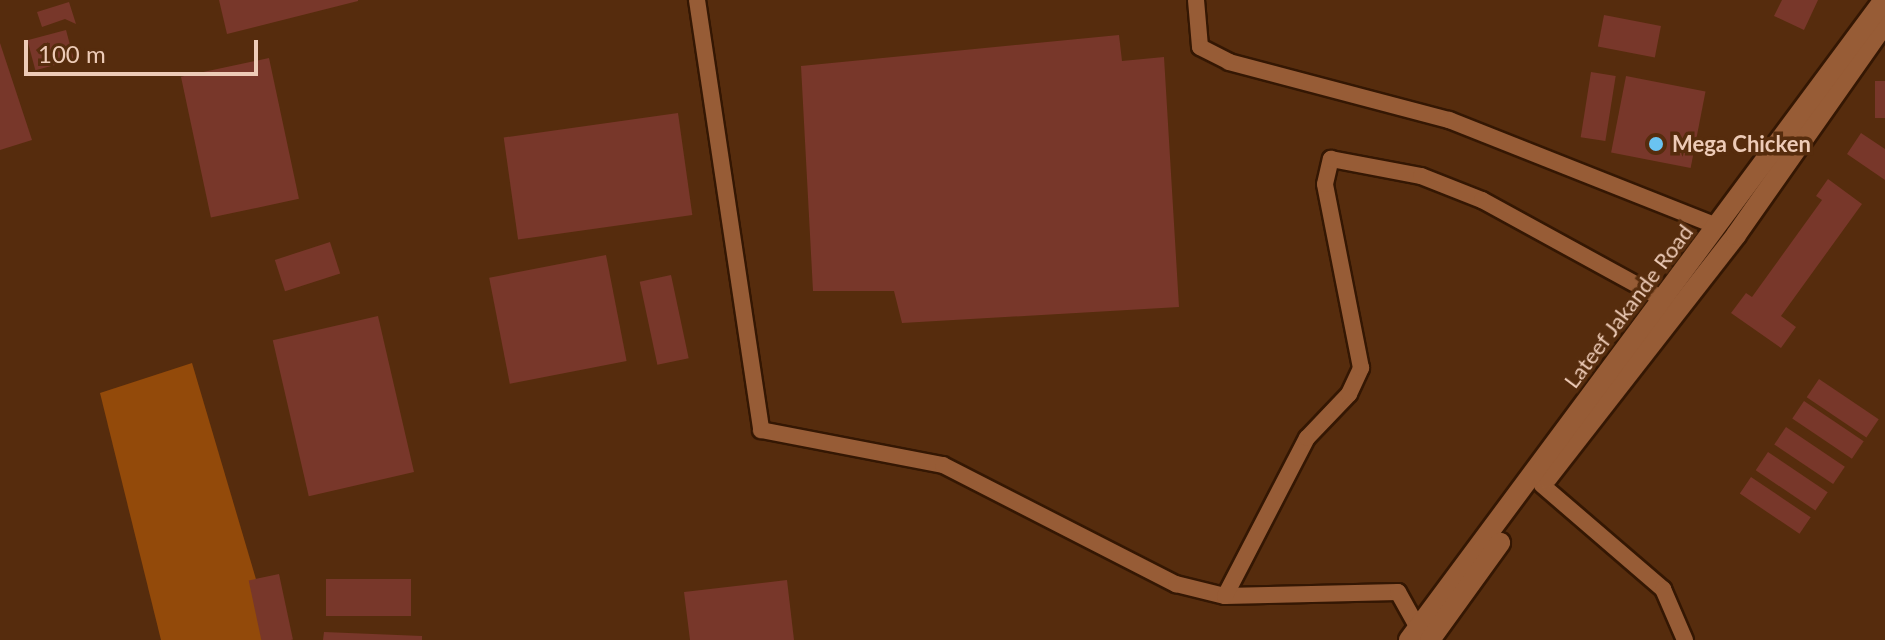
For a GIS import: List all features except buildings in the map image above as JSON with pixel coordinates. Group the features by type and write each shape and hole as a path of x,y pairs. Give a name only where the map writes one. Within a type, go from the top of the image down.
{"main road":[{"name":"Lateef Jakande Road","path":"1419,636 1884,0"},
{"name":"Lateef Jakande Road","path":"1419,636 1542,485 1736,235 1885,23"}],"street":[{"path":"697,0 761,430 943,465 1176,584 1225,596 1389,590 1406,599 1419,636"},
{"path":"1196,0 1200,47 1229,62 1449,120 1717,226"},
{"path":"1225,596 1307,438 1349,394 1361,368 1325,184 1331,159 1421,176 1482,200 1663,299"},
{"path":"1542,485 1663,589 1685,640"}],"shaded area":[{"path":"192,363 274,640 161,640 100,393"}],"place":[{"name":"Mega Chicken","path":"1656,144"}]}
